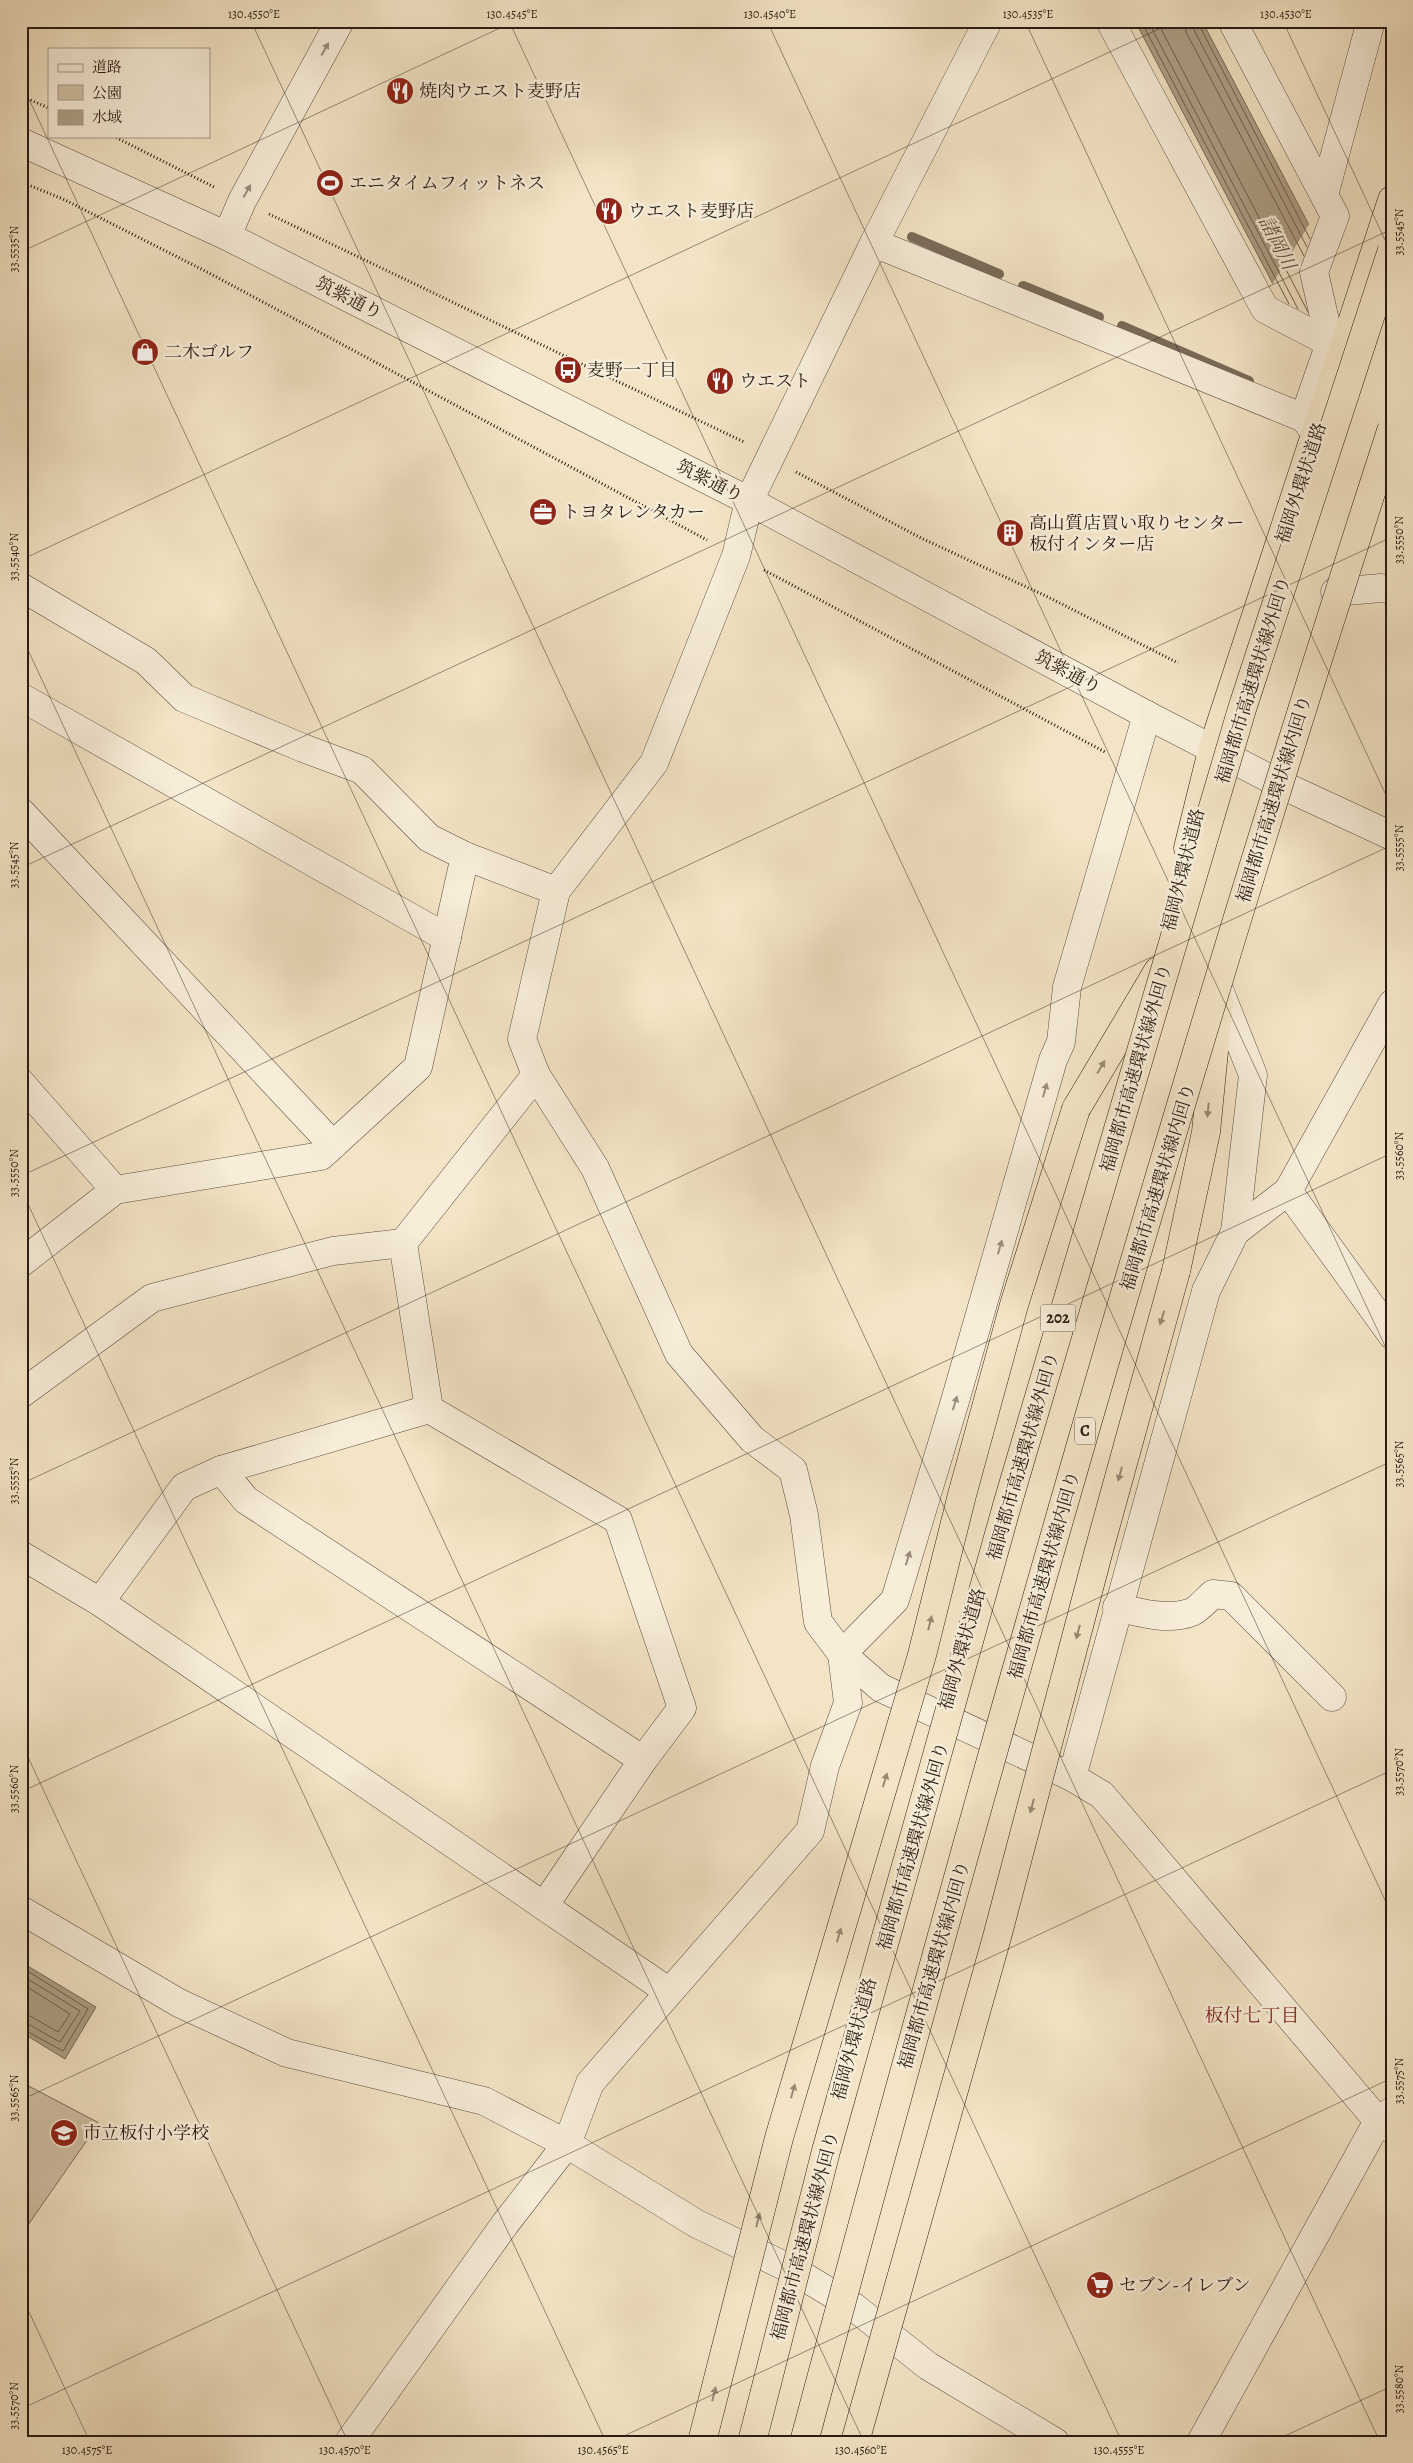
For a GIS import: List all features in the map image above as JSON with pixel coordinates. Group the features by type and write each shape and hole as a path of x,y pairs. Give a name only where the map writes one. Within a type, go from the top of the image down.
{"highway":[{"name":"福岡外環状道路","path":"746,2442 942,1716 1158,971 1213,747 1310,427 1392,200"},
{"name":"福岡都市高速環状線外回り","path":"752,2442 826,2151 1011,1492 1242,709 1392,250"},
{"path":"814,2442 854,2308 1006,1747 1220,992 1284,786 1335,592 1392,429"},
{"name":"福岡都市高速環状線内回り","path":"804,2442 878,2166 1062,1510 1295,727 1392,429"},
{"path":"702,2442 779,2138 922,1655 962,1495 1014,1305 1076,1109 1158,971"},
{"path":"855,2442 997,1937 1099,1550 1176,1271 1206,1132 1220,992"},
{"path":"872,2442 979,2055 997,1937"}],"street":[{"path":"227,236 242,201 340,21"},
{"path":"988,21 874,243 770,454 749,501 736,556 654,763 556,890 522,1039 536,1075 595,1168 679,1354 752,1439 793,1470 804,1515 818,1622 842,1654 881,1688 1072,1777 1102,1795 1387,2120 1201,2442"},
{"path":"1110,21 1266,309 1330,343"},
{"path":"874,243 1310,427 1330,343 1314,272 1335,216 1232,21"},
{"path":"1324,195 1371,21"},
{"name":"筑紫通り","path":"21,142 227,236 749,501 1146,715 1213,747 1284,786 1392,836"},
{"path":"21,587 146,661 184,698 303,748 362,770 428,838 465,856 556,890"},
{"path":"1335,592 1382,588 1392,590"},
{"path":"21,697 446,938"},
{"path":"842,1654 895,1600 958,1392 1053,1060 1061,1042 1067,986 1132,770 1146,715"},
{"path":"21,812 333,1145"},
{"path":"21,1263 115,1190 321,1156 333,1145 418,1067 465,856"},
{"path":"1072,1777 1117,1607 1206,1291 1235,1232 1253,1075 1220,992"},
{"path":"1235,1232 1288,1191 1392,1004"},
{"path":"21,1394 152,1298 332,1251 403,1243 536,1075"},
{"path":"21,1083 115,1190"},
{"path":"1288,1191 1392,1335"},
{"path":"403,1243 429,1409"},
{"path":"100,1602 184,1487 221,1470 429,1409 618,1520 682,1708 642,1760 544,1906"},
{"path":"221,1470 246,1500 642,1760"},
{"path":"21,1555 100,1602 668,1991"},
{"path":"1117,1607 1173,1616 1193,1611 1213,1594 1231,1596 1332,1697"},
{"path":"349,2442 499,2232 567,2144 590,2083 668,1991 810,1831 825,1766 848,1703 842,1654"},
{"path":"21,1910 179,2003 287,2053 484,2101 567,2144 697,2224 793,2270 854,2308 928,2366 1055,2442"}],"path":[{"path":"21,96 48,108"},
{"path":"117,138 242,201 770,454 786,466 921,538 1046,596 1178,663"},
{"path":"21,182 63,199 209,273 1112,756 1132,770"}],"green space":[{"path":"21,2082 99,2123 21,2235"}],"water":[{"name":"諸岡川","path":"1135,21 1202,21 1392,383 1274,286"},
{"path":"21,1962 96,2007 65,2059 21,2032"}],"pier":[{"path":"1310,223 1392,378 1392,531 1271,286"}],"waterway":[{"path":"912,237 999,274"},
{"path":"1023,286 1099,317"},
{"path":"1122,326 1249,381"}],"place":[{"name":"焼肉ウエスト麦野店","path":"400,91"},
{"name":"エニタイムフィットネス","path":"330,183"},
{"name":"ウエスト麦野店","path":"609,211"},
{"name":"二木ゴルフ","path":"145,352"},
{"name":"麦野一丁目","path":"568,370"},
{"name":"ウエスト","path":"720,381"},
{"name":"トヨタレンタカー","path":"543,512"},
{"name":"高山質店買い取りセンター 板付インター店","path":"1010,533"},
{"name":"市立板付小学校","path":"64,2133"},
{"name":"セブン-イレブン","path":"1100,2285"}],"district":[{"name":"板付七丁目","path":"1252,2016"}]}
